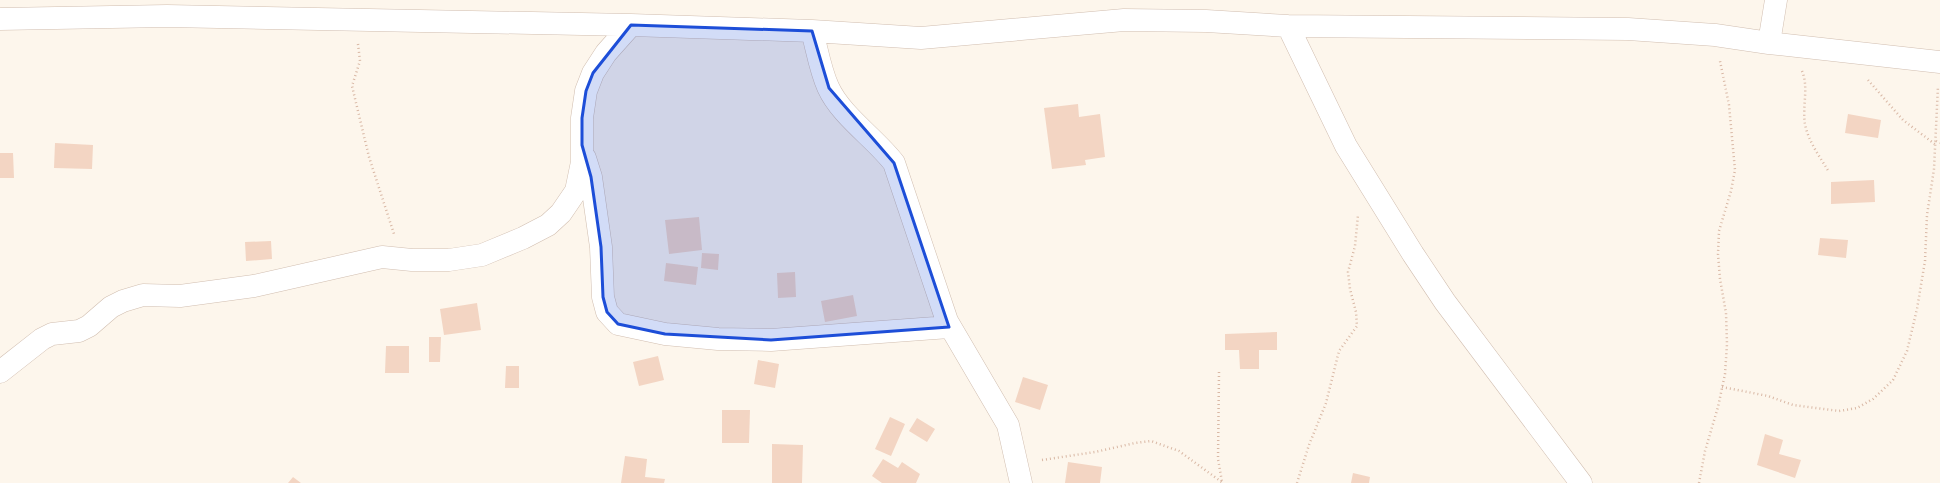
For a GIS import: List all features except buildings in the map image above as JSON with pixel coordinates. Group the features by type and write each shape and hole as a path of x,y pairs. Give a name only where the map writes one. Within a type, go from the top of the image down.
{"street":[{"path":"1776,0 1779,44"},
{"path":"0,19 167,16 631,25 812,31 921,38 1124,20 1206,21 1288,26 1628,29 1715,36 1940,62"},
{"path":"0,372 52,334 79,331 89,326 117,304 143,295 180,296 254,286 382,257 449,260 482,255 523,238 548,225 561,213 576,191 582,162 582,118 586,92 593,73 606,53 631,25"},
{"path":"1288,26 1346,146 1413,254 1445,302 1581,483"},
{"path":"812,31 829,88 844,109 867,135 882,148 894,164 950,327 1008,425 1019,473"},
{"path":"582,145 591,177 601,247 603,297 607,312 618,324 665,334 718,339 771,340 950,327"}],"path":[{"path":"347,20 357,40 360,53 360,61 352,86 353,92 369,157 402,259"},
{"path":"1699,483 1705,451 1718,407 1728,344 1726,313 1720,279 1718,254 1719,231 1731,191 1735,170 1728,105 1715,36"},
{"path":"1779,44 1803,74 1805,84 1803,110 1805,125 1811,141 1829,172"},
{"path":"1846,52 1903,120 1936,143 1940,143"},
{"path":"1722,386 1768,396 1793,405 1839,411 1857,408 1873,399 1893,380 1906,352 1917,309 1925,260 1927,215 1936,143 1940,62"},
{"path":"1297,483 1309,445 1326,403 1339,351 1357,326 1356,312 1350,290 1348,272 1355,246 1364,173"},
{"path":"1219,372 1218,459 1222,483"},
{"path":"1019,473 1090,453 1151,441 1179,451 1222,483"}],"highlighted area":[{"path":"631,25 812,31 829,88 894,163 949,327 771,340 665,334 618,324 607,312 603,297 601,247 591,177 582,145 582,118 586,91 593,73"}]}
